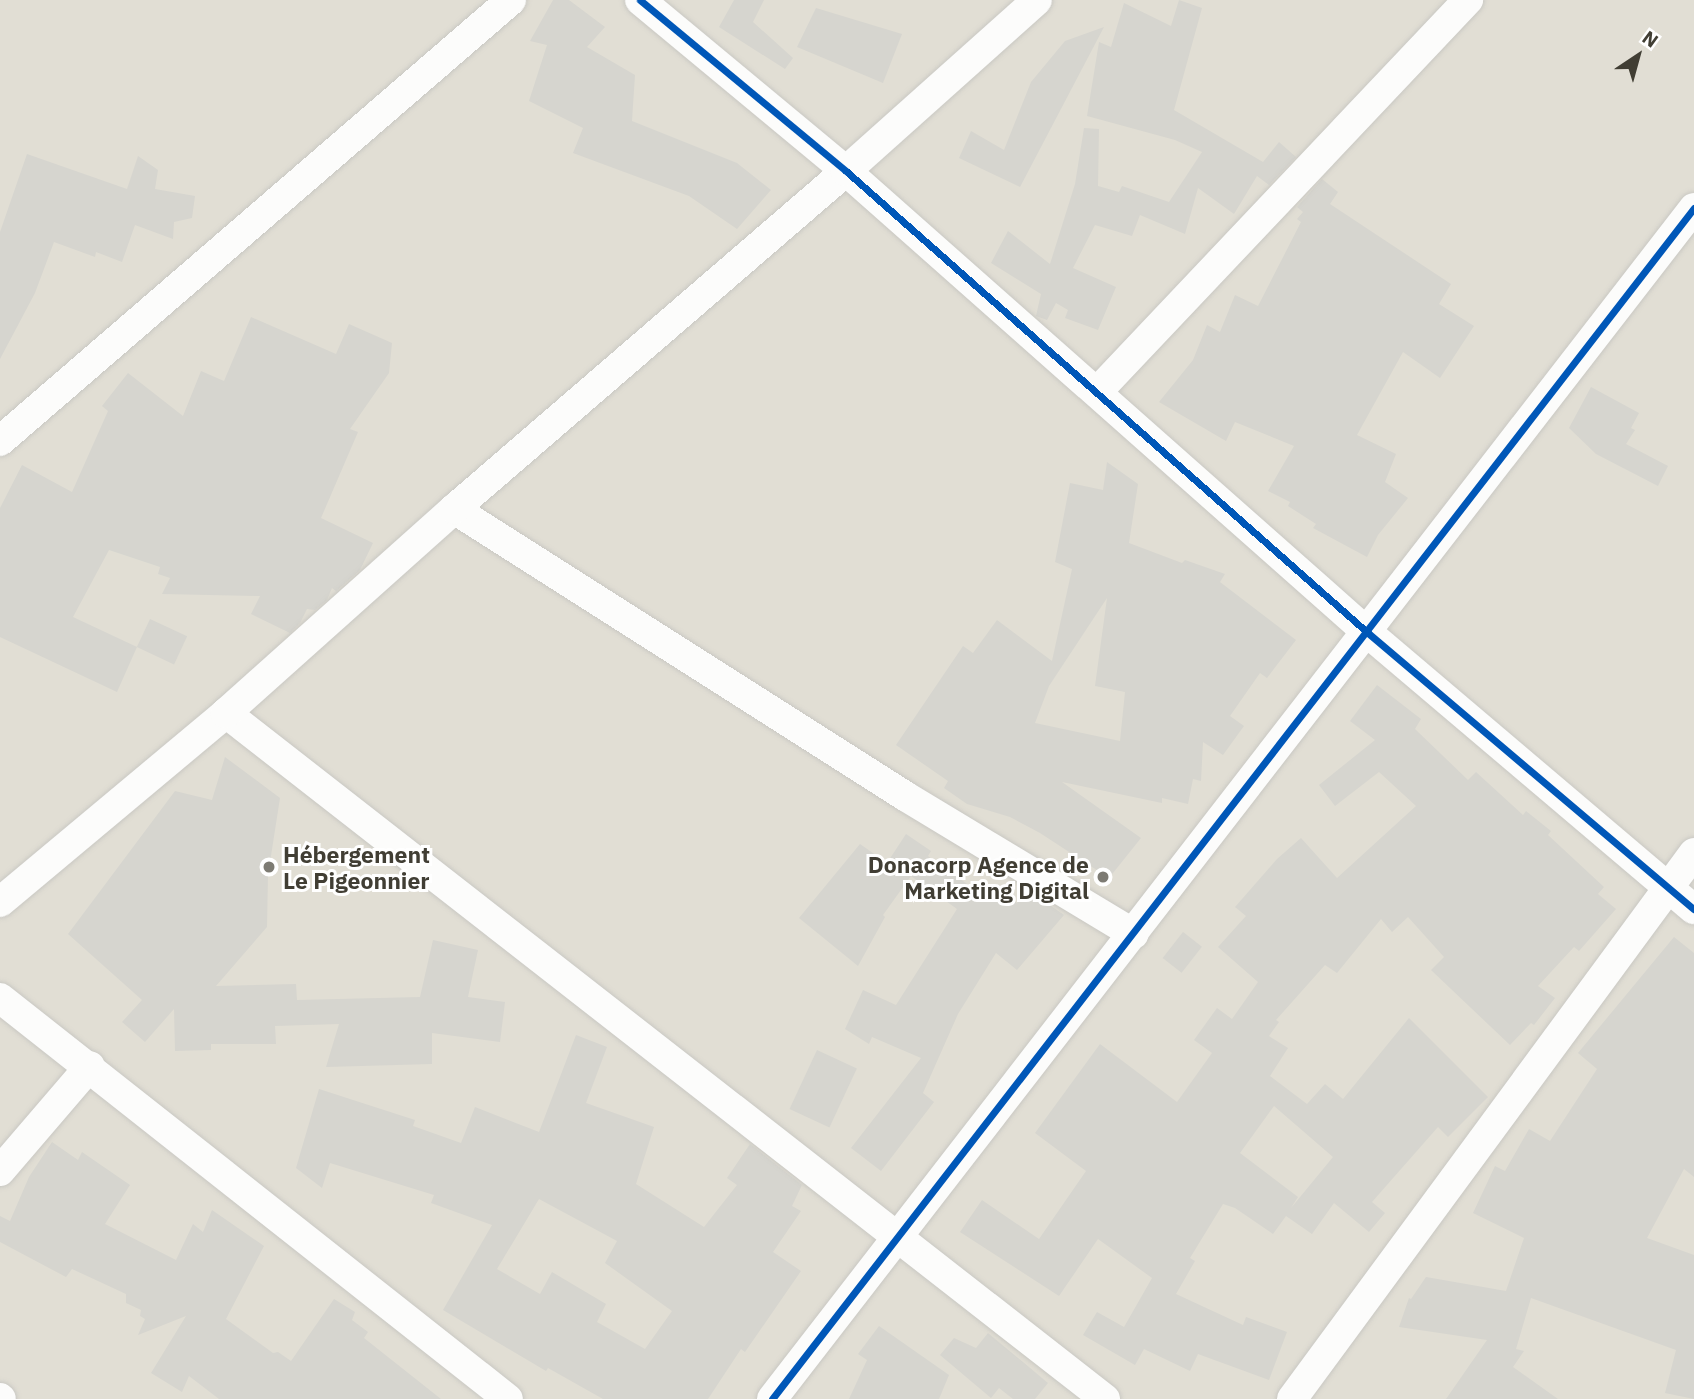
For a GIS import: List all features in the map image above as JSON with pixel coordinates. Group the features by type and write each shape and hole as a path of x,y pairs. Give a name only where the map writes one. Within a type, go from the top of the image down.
{"street":[{"path":"0,441 511,0"},
{"path":"639,0 846,171 1368,633 1694,909"},
{"path":"0,902 226,713 454,509 846,171 1037,0"},
{"path":"1097,392 1468,0"},
{"path":"772,1399 1368,633 1694,208"},
{"path":"454,509 905,796 1134,934"},
{"path":"226,713 1104,1399"},
{"path":"1292,1399 1694,853"},
{"path":"0,998 90,1066 508,1399"},
{"path":"0,1171 90,1066"}],"shaded area":[{"path":"0,0 1694,0 1694,1399 0,1399"}],"building":[{"path":"553,0 569,0 605,27 587,47 635,75 632,121 737,163 771,190 737,229 689,196 573,153 583,128 529,101 547,45 530,41"},
{"path":"734,0 764,0 753,22 793,58 785,69 719,27"},
{"path":"1179,0 1202,8 1174,110 1263,162 1279,142 1296,157 1269,185 1257,176 1234,214 1198,188 1185,234 1140,215 1132,236 1095,225 1073,268 1116,287 1098,330 1065,318 1068,310 1056,303 1047,320 1036,316 1041,294 991,263 1008,231 1050,264 1075,184 1084,128 1099,129 1098,186 1119,192 1122,186 1169,202 1202,152 1175,140 1087,116 1099,42 1111,47 1124,3 1171,26"},
{"path":"816,8 902,34 883,83 797,47"},
{"path":"1104,27 1020,187 959,158 971,131 1004,150 1031,82 1065,41"},
{"path":"27,154 127,189 138,156 158,170 155,189 195,196 192,218 174,222 173,239 135,225 122,262 96,252 95,257 54,242 35,293 0,359 0,232"},
{"path":"1322,179 1338,192 1330,204 1451,284 1439,304 1474,326 1440,378 1403,352 1357,435 1396,454 1385,482 1408,498 1378,535 1367,557 1313,528 1316,524 1288,506 1290,502 1268,491 1294,446 1235,422 1226,441 1159,402 1193,360 1207,325 1220,332 1235,295 1258,306 1301,222 1297,219 1303,212 1297,207"},
{"path":"251,317 336,354 349,324 392,343 389,373 350,429 358,432 321,518 373,543 360,570 336,591 332,588 327,600 315,610 307,609 300,623 290,633 251,614 260,596 162,594 170,578 158,574 160,567 109,550 73,617 137,647 117,692 0,637 0,508 22,465 72,492 108,411 102,406 128,373 183,416 201,371 224,381"},
{"path":"1591,387 1639,413 1631,428 1635,430 1626,444 1668,466 1658,486 1596,454 1569,428"},
{"path":"1107,462 1138,484 1129,543 1182,563 1185,560 1225,574 1220,582 1296,640 1267,678 1260,673 1230,716 1244,726 1223,755 1203,742 1201,781 1193,779 1188,804 1162,798 1162,803 1062,782 1141,838 1109,878 1040,833 1010,817 967,804 944,788 948,781 896,745 963,646 973,653 997,620 1052,661 1072,569 1055,562 1070,483 1103,490","holes":["1107,598 1095,686 1125,692 1120,741 1035,723 1049,686"]},
{"path":"150,619 187,636 174,664 137,647"},
{"path":"1377,685 1421,719 1415,729 1468,780 1476,772 1523,815 1526,811 1551,831 1548,835 1604,887 1598,894 1616,909 1579,951 1574,947 1538,986 1555,998 1534,1025 1531,1023 1510,1045 1431,970 1444,957 1408,917 1392,932 1381,919 1337,973 1325,965 1276,1020 1279,1022 1269,1036 1288,1048 1270,1076 1307,1104 1325,1084 1343,1099 1409,1018 1488,1097 1448,1137 1438,1127 1372,1202 1385,1213 1369,1232 1334,1203 1312,1234 1286,1216 1273,1234 1235,1208 1223,1204 1190,1258 1195,1261 1176,1294 1243,1325 1246,1317 1287,1332 1269,1380 1198,1354 1190,1371 1144,1349 1135,1365 1083,1335 1097,1312 1124,1327 1152,1278 1098,1239 1059,1296 960,1232 982,1200 1039,1239 1086,1171 1035,1133 1100,1044 1177,1102 1212,1053 1194,1040 1217,1008 1232,1019 1258,982 1218,947 1246,916 1235,907 1277,859 1301,838 1337,878 1416,806 1379,772 1335,806 1319,785 1375,740 1350,721","holes":["1274,1106 1333,1157 1291,1208 1298,1197 1240,1153"]},
{"path":"225,757 280,798 268,875 267,927 216,986 296,984 297,1000 420,997 433,940 478,950 468,997 505,1002 500,1042 432,1033 432,1064 326,1067 339,1024 275,1026 276,1044 211,1044 211,1050 175,1051 174,1009 145,1042 122,1022 142,1000 68,934 175,791 212,800"},
{"path":"906,834 931,851 928,856 988,899 996,889 1017,903 1028,890 1064,915 1017,970 996,953 958,1014 923,1093 934,1102 881,1171 851,1148 921,1058 872,1037 869,1044 845,1029 863,990 896,1005 957,909 911,876 883,915 885,917 858,966 799,918 860,844 887,863"},
{"path":"1183,932 1202,947 1182,973 1163,958"},
{"path":"1674,937 1694,953 1694,1177 1684,1169 1647,1238 1694,1255 1694,1399 1665,1393 1676,1350 1531,1298 1516,1349 1524,1351 1513,1367 1558,1399 1446,1399 1487,1340 1399,1327 1409,1298 1411,1299 1426,1277 1506,1291 1524,1238 1473,1213 1495,1166 1505,1171 1529,1129 1550,1141 1597,1069 1578,1053"},
{"path":"576,1035 607,1047 586,1103 654,1127 636,1184 704,1227 737,1185 727,1178 750,1144 802,1185 792,1206 801,1211 773,1252 801,1271 745,1352 741,1349 708,1399 603,1399 548,1368 546,1371 443,1310 492,1225 431,1203 434,1195 330,1163 322,1188 296,1168 319,1089 415,1120 413,1126 461,1143 475,1107 539,1132","holes":["539,1199 617,1241 605,1263 672,1311 645,1349 597,1322 606,1304 552,1272 540,1294 497,1269"]},
{"path":"817,1050 857,1069 829,1128 790,1109"},
{"path":"52,1142 78,1160 82,1152 130,1185 105,1224 176,1260 193,1224 203,1232 212,1210 264,1246 226,1319 273,1353 278,1352 291,1361 334,1299 355,1312 352,1320 368,1332 364,1338 441,1399 219,1399 189,1376 182,1392 151,1373 186,1316 138,1335 145,1319 140,1316 141,1310 126,1303 126,1294 72,1269 66,1277 0,1242 0,1216 10,1221 29,1177"},
{"path":"879,1326 949,1375 939,1399 849,1399 867,1360 858,1354"},
{"path":"988,1333 1048,1383 1035,1399 1013,1399 999,1388 991,1398 940,1355 954,1338 976,1348"}],"cycle path":[{"path":"640,0 846,171 1368,633 1694,909"},
{"path":"772,1399 1694,208"}],"place":[{"name":"Hébergement Le Pigeonnier","path":"269,867"},
{"name":"Donacorp Agence de Marketing Digital","path":"1103,877"}]}
